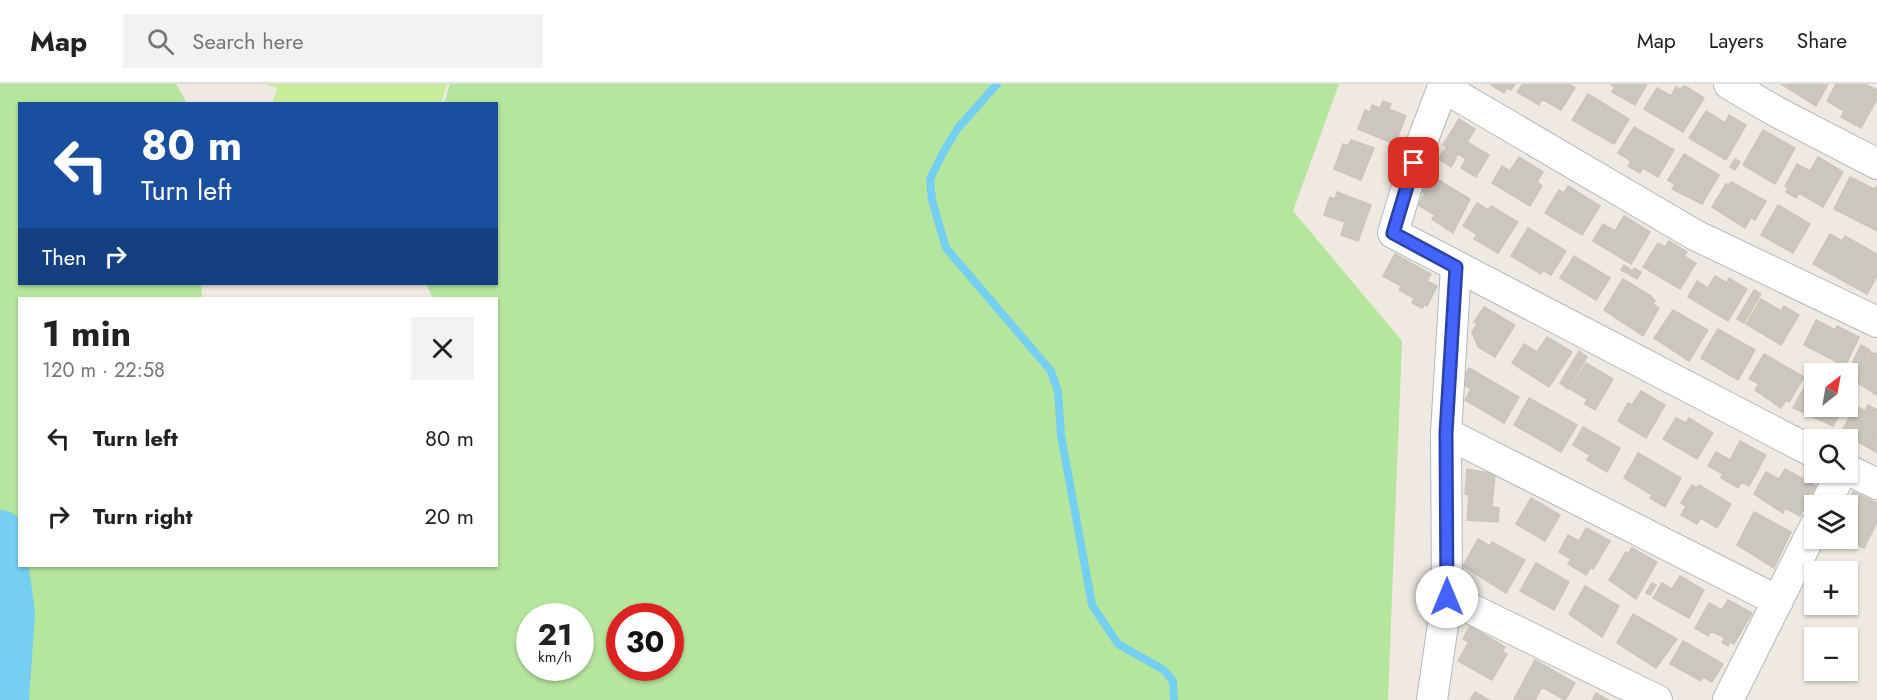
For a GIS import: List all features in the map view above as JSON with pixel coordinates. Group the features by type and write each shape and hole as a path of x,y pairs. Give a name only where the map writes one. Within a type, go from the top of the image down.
{"street":[{"path":"1729,84 1775,111 1877,164"},
{"path":"1804,447 1393,233 1414,163 1443,85 1695,235 1877,322"},
{"path":"1432,700 1447,597 1446,433 1456,267"},
{"path":"1446,433 1778,601"},
{"path":"1858,475 1877,484"},
{"path":"1728,700 1804,548"},
{"path":"1447,597 1657,700"}],"green space":[{"path":"0,84 176,84 186,102 18,102 18,285 201,285 202,297 18,297 18,567 498,567 498,297 432,297 426,285 498,285 498,102 444,102 450,84 1339,84 1293,211 1402,341 1388,700 0,700"},
{"path":"265,84 447,84 441,102 273,102 277,88"}],"building":[{"path":"1515,84 1511,90 1507,88 1504,93 1491,85"},
{"path":"1523,84 1569,84 1575,88 1561,110 1542,99 1539,105 1517,92"},
{"path":"1610,84 1647,84 1635,105 1612,92 1615,87"},
{"path":"1781,84 1828,84 1816,106"},
{"path":"1836,84 1865,84 1877,90 1877,99 1861,128 1841,117 1844,111 1827,101"},
{"path":"1685,86 1704,98 1683,132 1644,109 1657,88 1671,96 1676,87 1680,89"},
{"path":"1588,94 1629,119 1614,144 1572,120"},
{"path":"1383,101 1391,104 1389,109 1406,116 1395,144 1358,129 1365,110 1370,112 1372,105 1380,108"},
{"path":"1706,111 1725,123 1729,115 1746,125 1726,160 1689,138"},
{"path":"1459,119 1475,129 1467,142 1489,155 1476,177 1461,168 1466,159 1458,154 1456,157 1445,150 1447,147 1443,145"},
{"path":"1634,127 1674,150 1658,177 1643,168 1640,173 1628,166 1631,161 1618,153"},
{"path":"1763,130 1795,148 1775,184 1743,165"},
{"path":"1351,140 1374,148 1361,180 1334,169 1343,144 1348,146"},
{"path":"1443,151 1456,159 1451,167 1439,159"},
{"path":"1684,154 1719,175 1702,204 1672,189 1675,185 1668,180"},
{"path":"1519,157 1543,172 1537,182 1542,186 1530,206 1492,183 1502,166 1510,171"},
{"path":"1818,157 1843,172 1823,207 1799,193 1796,198 1786,192 1788,188 1785,186 1797,164 1810,171"},
{"path":"1735,159 1740,162 1735,170 1730,167"},
{"path":"1430,175 1470,199 1453,233 1432,219 1435,215 1418,205 1425,193 1421,191"},
{"path":"1850,177 1874,189 1877,186 1877,231 1834,209"},
{"path":"1731,182 1766,201 1755,220 1751,218 1745,228 1712,207 1726,184 1729,185"},
{"path":"1568,186 1600,206 1582,235 1545,213 1559,190 1564,193"},
{"path":"1337,192 1371,205 1358,241 1341,235 1345,222 1324,215 1330,197 1335,199"},
{"path":"1477,203 1488,210 1491,206 1518,222 1498,253 1474,239 1477,234 1463,226"},
{"path":"1778,205 1810,224 1793,253 1761,235"},
{"path":"1624,216 1650,232 1631,264 1593,241 1603,224 1615,231"},
{"path":"1528,228 1566,251 1551,275 1543,270 1541,274 1511,256"},
{"path":"1830,234 1842,241 1845,236 1877,254 1877,276 1867,294 1813,264"},
{"path":"1669,241 1687,252 1684,256 1696,263 1680,289 1643,267 1658,243 1665,247"},
{"path":"1395,254 1431,274 1427,281 1437,286 1427,306 1425,304 1422,308 1412,303 1414,298 1399,290 1401,286 1383,276"},
{"path":"1574,256 1610,278 1596,300 1560,278"},
{"path":"1624,265 1631,270 1629,274 1621,270"},
{"path":"1634,268 1641,272 1637,279 1630,275"},
{"path":"1715,276 1727,283 1729,278 1747,289 1728,321 1688,297 1697,281 1708,288"},
{"path":"1623,279 1651,296 1655,301 1653,304 1659,308 1643,336 1604,310"},
{"path":"1754,290 1761,294 1744,323 1737,319"},
{"path":"1761,299 1781,311 1784,306 1799,315 1781,345 1746,324"},
{"path":"1484,307 1515,325 1495,357 1478,347 1472,332 1477,324 1474,322"},
{"path":"1673,310 1708,330 1689,361 1654,338"},
{"path":"1816,320 1835,330 1837,326 1859,337 1846,363 1839,363 1804,345"},
{"path":"1718,329 1755,350 1738,380 1701,358"},
{"path":"1547,337 1572,352 1549,387 1512,363 1524,344 1537,352"},
{"path":"1861,345 1870,350 1858,372 1858,363 1852,363"},
{"path":"1579,351 1587,357 1568,389 1560,383"},
{"path":"1871,352 1877,354 1877,395 1858,383 1858,376"},
{"path":"1764,354 1804,377 1789,402 1786,400 1781,408 1755,390 1759,384 1749,379"},
{"path":"1586,363 1613,379 1595,410 1585,404 1587,399 1570,389"},
{"path":"1469,368 1519,397 1504,423 1465,400 1471,389 1461,383"},
{"path":"1804,388 1804,413 1793,408"},
{"path":"1641,391 1665,405 1646,438 1618,421 1628,403 1632,405"},
{"path":"1529,398 1577,425 1561,452 1514,425"},
{"path":"1868,405 1877,410 1876,452 1858,442 1858,429 1843,429 1850,417 1858,417 1858,407 1865,411"},
{"path":"1813,417 1838,417 1833,426"},
{"path":"1676,418 1686,423 1689,418 1713,433 1697,459 1663,439"},
{"path":"1583,427 1620,448 1607,472 1587,460 1590,455 1573,445"},
{"path":"1740,441 1766,455 1749,486 1741,482 1738,488 1721,478 1723,474 1708,466 1716,452 1730,460"},
{"path":"1638,453 1681,478 1665,507 1650,498 1652,495 1624,478"},
{"path":"1467,469 1495,474 1492,507 1499,508 1498,522 1467,520 1469,495 1465,494"},
{"path":"1785,469 1804,479 1804,483 1816,486 1811,495 1804,495 1804,508 1800,516 1785,508 1783,513 1754,494 1766,472 1779,479"},
{"path":"1692,485 1697,488 1699,485 1731,504 1717,528 1701,518 1697,524 1681,515 1686,506 1681,503"},
{"path":"1853,492 1877,503 1877,522 1864,548 1858,545 1858,495 1852,495"},
{"path":"1531,498 1560,515 1545,541 1516,524"},
{"path":"1754,512 1791,532 1774,568 1737,545"},
{"path":"1586,528 1610,541 1593,569 1591,567 1586,575 1568,564 1571,559 1559,552 1568,535 1579,541"},
{"path":"1478,539 1490,546 1492,542 1525,560 1506,593 1463,566"},
{"path":"1632,548 1657,562 1636,599 1609,580 1626,552 1628,554"},
{"path":"1536,563 1569,582 1554,610 1520,591"},
{"path":"1680,576 1704,590 1689,618 1653,598 1662,583 1672,589"},
{"path":"1652,583 1656,585 1650,595 1646,593"},
{"path":"1585,586 1619,606 1602,637 1569,614"},
{"path":"1728,600 1752,613 1734,644 1730,642 1728,646 1722,642 1725,638 1711,631 1708,636 1695,628 1709,603 1722,610"},
{"path":"1633,614 1677,639 1656,668 1617,643"},
{"path":"1470,626 1505,647 1502,652 1507,654 1492,680 1458,661 1469,642 1463,639"},
{"path":"1683,641 1723,664 1712,682 1703,677 1701,681 1670,664"},
{"path":"1535,660 1575,683 1565,700 1542,687 1535,700 1514,699"},
{"path":"1475,692 1489,700 1470,700"},
{"path":"1596,693 1608,700 1592,700"}],"waterway":[{"path":"997,84 958,128 944,151 930,179 932,200 946,248 1051,371 1058,392 1061,435 1092,605 1118,644 1164,670 1173,681 1174,700"},
{"path":"0,534 11,613 5,700"}],"route":[{"path":"1414,163 1393,233 1456,267 1446,433 1447,597"}]}
